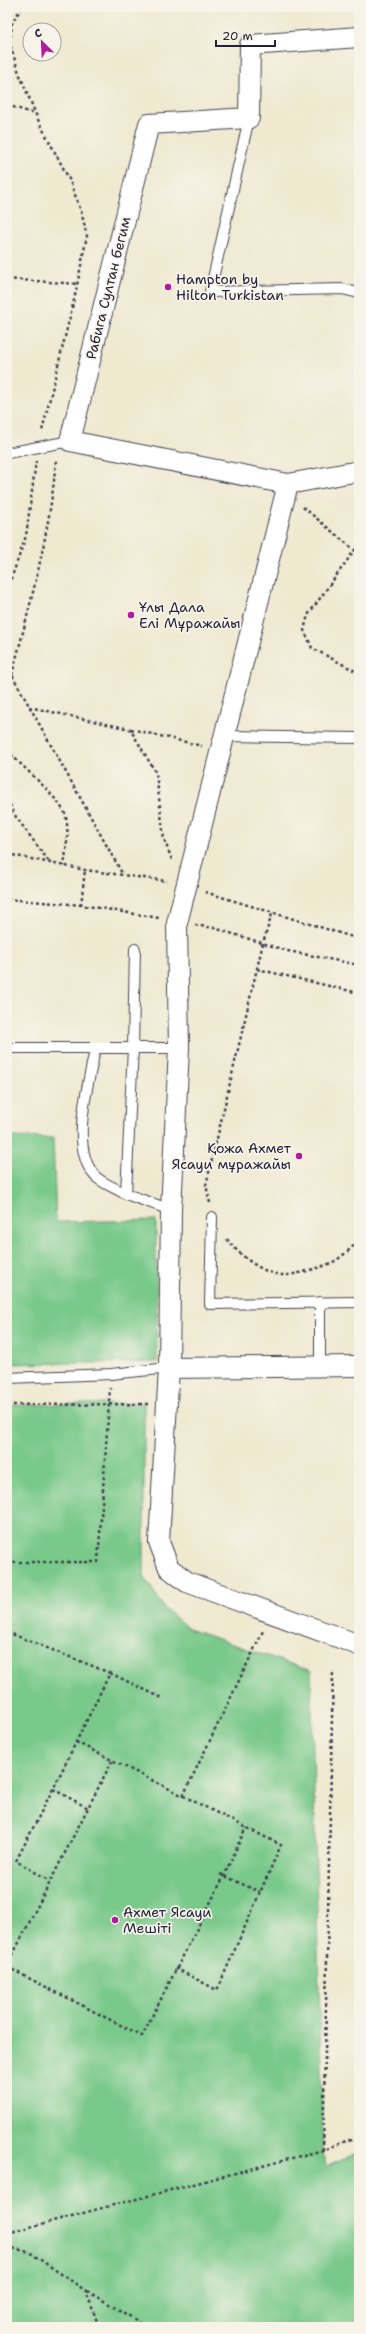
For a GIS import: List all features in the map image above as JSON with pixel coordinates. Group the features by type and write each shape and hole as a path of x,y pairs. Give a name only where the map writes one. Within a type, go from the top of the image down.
{"street":[{"path":"249,118 250,45 359,37"},
{"name":"Рабига Султан бегим","path":"70,441 149,124 249,118"},
{"path":"70,441 288,484 359,471"},
{"path":"288,484 177,922 179,1048 172,1210 169,1368 159,1542 169,1568 187,1582 359,1645"},
{"path":"169,1368 359,1366"}],"lane":[{"path":"249,118 210,292 342,289 359,293"},
{"path":"7,453 70,441"},
{"path":"223,736 359,738"},
{"path":"126,1194 133,1048 135,949"},
{"path":"7,1048 179,1048"},
{"path":"94,1049 81,1126 83,1154 96,1177 126,1194 172,1210"},
{"path":"212,1217 210,1304 359,1302"},
{"path":"320,1302 320,1367"},
{"path":"7,1378 111,1374 169,1368"}],"path":[{"path":"7,591 26,536 38,447 78,284 87,236 82,211 69,179 36,114 10,44 12,23 22,7"},
{"path":"7,105 36,114"},
{"path":"7,279 78,284"},
{"path":"12,675 42,561 54,494 56,460"},
{"path":"299,504 359,554"},
{"path":"359,544 308,615 304,630 312,648 359,673"},
{"path":"7,673 12,675 123,875"},
{"path":"29,707 205,747"},
{"path":"130,729 156,773 164,839 173,860"},
{"path":"7,750 50,794 64,814 67,840 64,866"},
{"path":"7,799 16,817 50,863"},
{"path":"81,905 85,870"},
{"path":"272,914 257,969 206,1185 212,1217 236,1251 257,1266 282,1275 305,1271 332,1262 359,1241"},
{"path":"257,969 359,993"},
{"path":"7,1562 98,1562 111,1374"},
{"path":"7,1405 149,1404"},
{"path":"183,1796 272,1613"},
{"path":"7,1632 110,1673 164,1699"},
{"path":"323,2150 333,1670"},
{"path":"50,1881 16,1861 110,1673"},
{"path":"76,1742 281,1845 217,1990 173,1967"},
{"path":"112,1760 7,1967 142,2036 224,1876 246,1827"},
{"path":"53,1789 88,1808"},
{"path":"220,1874 260,1892"},
{"path":"7,2233 323,2150 359,2136"},
{"path":"7,2247 29,2252 86,2290 136,2320 143,2327"},
{"path":"86,2290 99,2327"}],"green space":[{"path":"7,1105 8,1137 53,1138 56,1222 156,1220 157,1362 7,1364"},
{"path":"144,1403 144,1576 164,1608 189,1629 311,1671 323,2150 325,2167 359,2153 359,2327 7,2327 7,1405"}],"place":[{"name":"Hampton by Hilton Turkistan","path":"168,287"},
{"name":"Ұлы Дала Елі Мұражайы","path":"131,615"},
{"name":"Қожа Ахмет Ясауи мұражайы","path":"299,1156"},
{"name":"Ахмет Ясауи Мешіті","path":"115,1920"}]}
